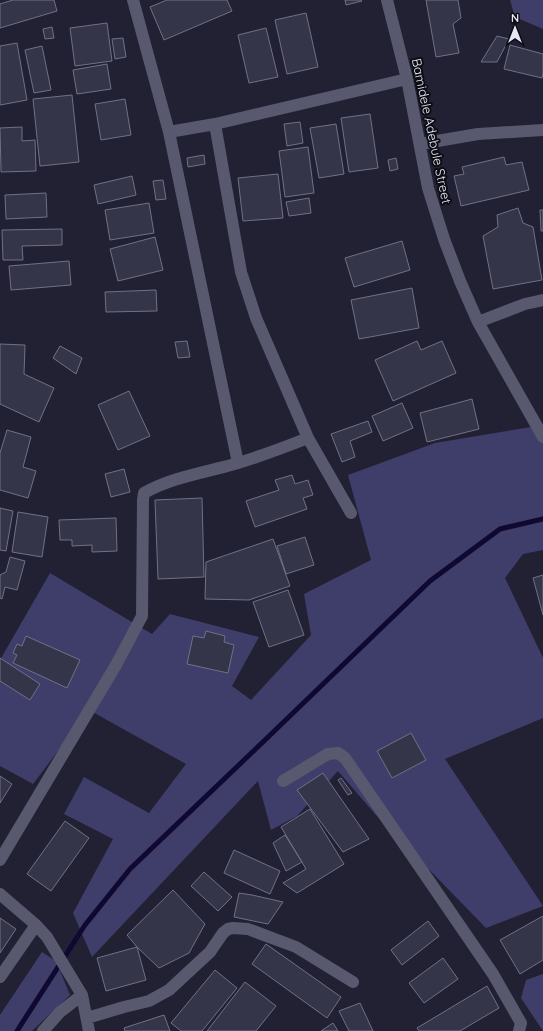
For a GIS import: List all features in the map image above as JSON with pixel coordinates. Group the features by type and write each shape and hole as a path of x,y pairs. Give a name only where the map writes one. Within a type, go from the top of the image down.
{"street":[{"path":"133,0 169,132 238,463"},
{"name":"Bamidele Adebule Street","path":"387,0 407,79 428,188 444,239 478,322 543,437"},
{"path":"169,132 215,124 407,79"},
{"path":"215,124 241,272 256,318 308,438 351,513"},
{"path":"420,144 478,134 543,130"},
{"path":"478,322 525,304 543,300"},
{"path":"0,860 116,665 142,616 144,493 151,489 195,474 238,463 308,438"},
{"path":"283,781 328,754 338,753 345,758 494,974 521,1023 519,1031"},
{"path":"0,894 36,925 47,937 81,993 89,1031"},
{"path":"0,978 36,925"},
{"path":"87,1018 149,1001 169,990 210,952 223,933 228,929 233,928 248,929 296,947 353,982"},
{"path":"43,1031 60,1012 81,993"}],"shaded area":[{"path":"510,0 543,0 543,29 515,17"},
{"path":"543,425 543,550 523,554 505,578 543,658 543,718 445,759 543,906 486,928 375,814 338,771 297,816 271,830 258,781 92,957 73,913 113,839 64,814 84,777 149,813 186,764 89,710 33,784 0,766 0,660 50,573 152,634 170,614 259,637 232,686 251,700 311,635 304,594 371,560 348,475 435,443"},
{"path":"42,952 56,961 70,995 32,1031 0,1031 0,1015"},
{"path":"543,974 543,1031 521,998 526,980"}],"building":[{"path":"13,0 54,0 57,11 0,28 0,4"},
{"path":"167,0 227,0 232,11 164,40 150,7"},
{"path":"345,0 361,0 362,1 346,5"},
{"path":"426,0 458,0 461,18 453,24 459,53 436,57"},
{"path":"306,13 318,67 287,74 275,20"},
{"path":"107,23 112,61 75,66 70,28"},
{"path":"52,27 54,38 45,39 43,29"},
{"path":"266,28 278,77 249,83 238,35"},
{"path":"497,36 509,39 497,62 481,62"},
{"path":"123,38 126,57 115,59 112,39"},
{"path":"17,43 27,100 0,105 0,46"},
{"path":"510,45 543,54 542,78 504,69"},
{"path":"42,46 51,90 34,93 25,50"},
{"path":"107,64 111,89 77,94 73,70"},
{"path":"72,95 79,162 40,166 33,99"},
{"path":"125,99 131,135 101,140 95,104"},
{"path":"370,114 378,168 349,172 341,118"},
{"path":"300,122 303,143 287,146 284,124"},
{"path":"336,124 344,174 319,178 310,128"},
{"path":"22,127 22,141 35,140 36,171 1,172 0,128"},
{"path":"308,147 314,193 285,197 279,151"},
{"path":"204,155 205,164 188,167 187,158"},
{"path":"504,157 506,165 522,162 529,190 461,206 454,176 464,174 462,167"},
{"path":"396,158 398,169 390,171 388,160"},
{"path":"278,174 283,218 243,221 238,178"},
{"path":"132,176 136,195 98,204 94,185"},
{"path":"163,180 166,199 156,200 153,181"},
{"path":"46,193 47,217 6,219 5,195"},
{"path":"309,198 311,213 289,216 286,202"},
{"path":"149,203 154,233 110,240 105,210"},
{"path":"518,208 523,223 533,227 542,280 493,289 483,236 498,227 497,215"},
{"path":"540,210 543,210 543,231 541,231"},
{"path":"62,229 62,245 22,246 23,260 3,260 2,230"},
{"path":"155,237 163,270 118,281 110,249"},
{"path":"402,241 410,270 354,287 345,258"},
{"path":"69,261 71,285 11,290 9,266"},
{"path":"412,288 419,328 359,339 351,300"},
{"path":"156,290 157,311 106,312 105,292"},
{"path":"187,341 190,357 178,358 175,342"},
{"path":"417,341 421,350 442,341 456,373 393,401 375,360"},
{"path":"0,344 25,345 24,374 54,388 39,422 0,404"},
{"path":"60,346 82,358 76,374 53,358"},
{"path":"129,391 150,436 118,450 98,405"},
{"path":"472,399 479,429 427,442 420,413"},
{"path":"402,403 413,428 383,441 372,416"},
{"path":"368,421 372,432 350,441 355,457 342,462 331,434"},
{"path":"7,430 31,437 23,467 36,471 28,498 0,490 0,453"},
{"path":"124,469 130,492 111,497 105,474"},
{"path":"292,475 295,484 308,480 313,495 303,498 307,509 255,527 246,501 279,490 275,480"},
{"path":"202,498 204,577 158,579 155,500"},
{"path":"0,508 13,511 6,551 0,550"},
{"path":"18,512 48,517 42,557 12,552"},
{"path":"116,518 117,551 92,552 92,545 72,546 72,540 60,540 59,520"},
{"path":"305,537 314,565 286,574 277,546"},
{"path":"273,539 290,586 249,600 205,599 206,562"},
{"path":"10,557 25,561 17,590 5,587 2,599 0,598 0,575 6,572"},
{"path":"543,575 543,615 533,578"},
{"path":"288,590 304,635 269,647 253,602"},
{"path":"206,631 225,636 224,642 234,645 228,673 187,664 193,636 204,638"},
{"path":"26,636 80,660 67,688 13,663 17,655 13,653 17,644 22,646"},
{"path":"0,658 40,684 30,700 0,681"},
{"path":"411,733 426,760 392,778 377,751"},
{"path":"323,773 369,839 343,852 297,790"},
{"path":"0,776 12,784 0,803"},
{"path":"341,778 352,793 348,795 338,780"},
{"path":"310,809 344,864 297,893 283,883 306,869 281,827"},
{"path":"65,821 89,838 51,891 27,874"},
{"path":"285,835 302,862 286,871 273,843"},
{"path":"234,850 280,871 270,894 224,873"},
{"path":"204,872 232,897 218,911 191,886"},
{"path":"173,890 205,924 189,953 159,968 127,935"},
{"path":"239,893 283,902 268,924 234,917"},
{"path":"543,916 543,960 520,974 500,940"},
{"path":"0,918 16,929 0,953"},
{"path":"428,921 439,936 402,965 391,950"},
{"path":"266,944 341,997 327,1018 252,964"},
{"path":"137,947 146,980 106,991 97,958"},
{"path":"443,958 458,979 424,1003 409,983"},
{"path":"215,970 237,988 202,1031 181,1031 171,1023"},
{"path":"245,982 276,1006 256,1031 207,1031"},
{"path":"487,986 499,1008 460,1031 419,1031 417,1028"},
{"path":"360,1003 373,1031 349,1031 339,1011"},
{"path":"164,1015 170,1031 125,1031 124,1028"},
{"path":"333,1023 338,1031 321,1031"}],"waterway":[{"path":"17,1031 85,925 130,869 430,581 500,529 543,519"}]}
